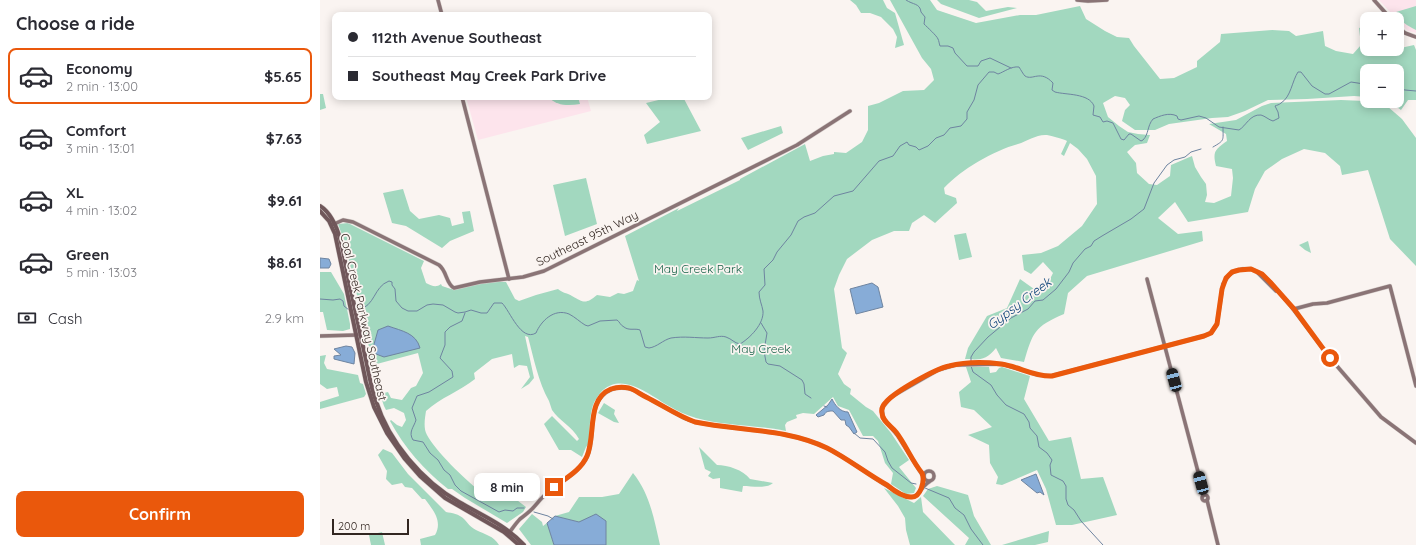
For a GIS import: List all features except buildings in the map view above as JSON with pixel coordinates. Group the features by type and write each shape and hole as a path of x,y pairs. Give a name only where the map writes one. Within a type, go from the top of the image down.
{"main road":[{"path":"320,206 327,212 333,225"},
{"name":"Coal Creek Parkway Southeast","path":"320,211 333,225 342,248 358,335 377,405 386,424 408,458 437,487 455,500 509,533 524,545"},
{"name":"Coal Creek Parkway Southeast","path":"509,533 519,545"}],"street":[{"path":"438,0 441,12"},
{"path":"1077,0 1107,0"},
{"path":"1374,0 1385,12"},
{"path":"1404,32 1416,37"},
{"path":"463,100 509,279"},
{"name":"Southeast 95th Way","path":"333,225 343,220 353,222 439,265 444,270 449,284 454,288 480,282 536,274 797,145 850,111"},
{"path":"929,482 924,478 896,432 883,418 882,408 887,400 900,391 938,370 949,366 961,364 995,364 1014,367 1041,376 1052,376 1200,338 1211,333 1217,324 1222,289 1226,278 1232,272 1251,269 1262,274 1294,309 1330,358 1381,417 1416,443"},
{"path":"1147,279 1218,545"},
{"path":"1294,309 1314,304 1327,303 1390,286 1416,386"},
{"path":"320,336 358,335"},
{"path":"509,533 519,520 545,495 584,462 591,446 597,404 609,390 619,388 634,390 684,418 695,422 790,435 827,448 910,498 915,497 932,480 934,476 931,472 917,466"},
{"path":"920,491 925,473 928,471"}],"shaded area":[{"path":"1379,0 1416,0 1416,33 1408,31 1404,27 1404,12 1390,12"},
{"path":"467,100 588,100 591,111 478,140"}],"green space":[{"path":"850,0 883,0 887,8 895,13 904,45 895,48 897,37 893,29 881,17 870,13 861,13 856,5"},
{"name":"May Creek","path":"890,0 930,0 937,10 976,23 1020,15 1036,15 1080,6 1086,19 1117,37 1129,38 1160,79 1174,78 1197,67 1197,61 1220,42 1221,34 1272,30 1289,31 1296,36 1323,31 1325,46 1336,51 1353,54 1360,46 1360,56 1404,56 1404,47 1414,45 1416,50 1416,100 1408,100 1404,106 1404,64 1360,64 1360,96 1268,100 1228,117 1169,124 1155,130 1135,130 1122,121 1125,110 1130,105 1125,98 1115,96 1103,103 1108,117 1119,126 1128,132 1150,135 1147,143 1135,145 1127,152 1136,163 1137,173 1149,184 1157,185 1170,176 1171,165 1192,156 1195,167 1206,184 1207,195 1205,202 1214,203 1231,196 1233,178 1232,169 1216,166 1214,157 1220,146 1227,141 1226,134 1209,124 1236,120 1262,106 1271,103 1341,100 1360,101 1360,108 1389,108 1402,119 1416,138 1416,266 1390,239 1368,170 1342,175 1340,166 1325,153 1304,149 1282,159 1265,171 1255,189 1248,212 1188,222 1175,202 1158,218 1178,234 1202,231 1203,241 1087,276 1068,293 1064,314 1046,323 1036,332 1024,362 1001,358 996,348 986,357 965,359 968,348 987,316 1007,308 1020,279 1034,289 1046,287 1053,273 1043,262 1031,274 1024,270 1022,255 1041,253 1058,246 1082,226 1097,204 1096,176 1087,159 1070,143 1064,156 1061,154 1067,141 1049,135 1043,135 998,151 960,174 944,188 945,194 956,198 957,203 935,223 924,215 912,223 909,231 894,231 872,240 847,259 839,275 834,289 842,348 847,353 838,374 844,384 851,389 850,394 873,411 891,433 909,460 899,467 916,488 914,493 906,494 891,484 893,473 885,463 878,441 873,436 863,436 849,410 838,406 833,397 814,414 803,413 796,415 797,418 787,422 785,425 786,431 707,421 675,410 637,388 620,384 611,385 603,390 593,405 590,420 589,444 586,447 582,457 571,450 559,450 544,424 552,416 577,441 579,439 576,434 552,410 539,378 528,337 525,336 534,378 529,384 521,389 530,377 527,366 519,365 514,368 512,354 492,359 474,373 475,379 437,402 426,411 425,423 426,432 431,441 466,480 481,491 498,500 505,491 526,507 523,512 507,523 452,489 448,489 415,458 408,449 390,421 391,420 402,427 406,420 404,413 394,408 386,410 380,394 388,392 391,398 402,400 411,388 416,386 423,373 418,353 373,365 345,243 338,224 348,223 424,261 421,268 426,283 434,286 441,284 442,286 451,289 483,281 506,282 515,299 519,301 558,289 585,302 597,295 610,297 618,293 624,294 633,291 637,280 639,281 625,236 679,208 677,211 740,180 805,144 810,161 834,154 834,152 846,153 862,142 868,130 868,106 879,103 903,91 924,90 934,80 931,69 922,58"},
{"path":"937,0 969,0 977,2 986,11 1008,7 1017,8 979,18 941,4"},
{"path":"1416,6 1416,30 1404,23 1404,12 1396,12"},
{"path":"320,94 323,94 326,108 320,110"},
{"path":"551,100 579,100 580,104 563,105"},
{"path":"658,100 685,100 701,131 647,144 644,135 660,122 646,103"},
{"path":"781,126 783,133 748,150 741,138"},
{"path":"586,178 597,224 565,236 553,185"},
{"path":"403,189 410,211 419,219 439,215 450,218 452,226 464,223 462,212 470,211 474,231 450,241 442,248 406,226 392,223 383,193"},
{"path":"966,233 972,257 959,260 954,235"},
{"path":"1308,241 1311,253 1299,245"},
{"path":"320,272 331,272 344,294 350,329 343,331 327,330 323,312 320,312"},
{"path":"326,355 324,363 327,369 358,375 360,383 363,384 366,394 364,397 320,409 320,402 339,396 337,387 327,389 320,384 320,356"},
{"path":"966,367 989,367 990,373 996,372 1002,367 1030,376 1024,399 1049,441 1071,437 1081,479 1103,477 1117,515 1072,525 1056,525 1046,489 1037,470 1002,485 996,484 998,477 990,463 989,445 968,435 992,427 974,410 961,407 959,392 971,382"},
{"path":"604,403 615,410 614,414 619,423 614,422 598,413"},
{"path":"699,447 717,465 735,469 750,479 773,483 763,487 743,486 742,492 720,488 720,478 713,479 708,476 711,472 705,469"},
{"path":"383,449 392,453 408,474 446,512 460,516 472,528 492,537 499,545 421,545 420,539 435,535 438,525 436,516 425,499 422,499 412,488 405,487 402,483 392,485 386,479 387,471 378,455"},
{"path":"633,473 644,489 653,516 660,545 606,545 606,521 579,522 555,516 569,512 579,497 602,497 619,494"},
{"path":"937,486 968,495 974,516 991,545 965,545 969,538 923,496 928,489"},
{"path":"884,488 914,503 921,497 923,512 955,545 910,545 906,530 905,518"},
{"path":"532,514 542,522 543,526 547,523 554,545 531,545 519,529"},
{"path":"1049,531 1048,542 1035,545 1002,545"},
{"path":"382,532 385,545 371,545 369,535"}],"water":[{"path":"320,258 329,259 331,264 329,268 320,268"},
{"path":"872,283 878,287 883,307 856,314 850,289"},
{"path":"388,326 408,333 415,339 420,348 384,357 376,354 373,348 378,330"},
{"path":"346,346 352,347 355,353 354,364 334,359 334,356 341,355 334,349"},
{"path":"832,399 836,406 845,412 848,412 857,432 854,434 846,425 845,420 841,420 833,411 818,417 816,415 828,405"},
{"path":"1036,474 1044,495 1040,492 1037,493 1021,480"},
{"path":"596,514 606,521 606,545 554,545 547,523 555,516 579,522"}],"waterway":[{"path":"906,0 916,4 919,7 925,17 924,24 937,38 940,46 948,46 953,48 955,53 967,66 978,66 981,61 990,58 1011,68"},
{"name":"May Creek","path":"358,310 368,305 380,288 389,281 392,282 395,289 396,301 402,308 408,311 417,311 427,305 433,304 443,305 458,313 471,310 487,313 494,303 502,303 521,330 531,335 536,333 541,324 553,314 563,313 569,314 588,326 600,321 617,320 626,328 640,330 645,347 649,348 668,339 681,337 708,338 724,336 740,344 756,330 763,316 759,292 765,285 764,269 773,260 777,252 791,235 798,221 815,213 834,196 853,191 879,161 893,156 900,146 907,142 909,145 916,147 919,150 928,146 936,138 944,135 950,128 961,126 967,119 967,112 974,100 978,85 989,72 998,74 1010,68 1019,67 1025,76 1044,77 1053,83 1052,90 1055,92 1077,95 1091,102 1094,106 1093,115 1100,117 1103,122 1107,121 1113,123 1121,139 1124,140 1129,134 1131,134 1141,141 1145,138 1153,119 1168,114 1177,116 1178,119 1181,120 1199,116 1206,118 1219,127 1239,130 1251,118 1257,115 1261,115 1273,121 1279,118 1275,106 1280,104 1287,97 1298,72 1301,72 1312,86 1325,94 1329,94 1351,82 1360,83"},
{"name":"May Creek","path":"1404,90 1416,91"},
{"name":"Gypsy Creek","path":"1213,147 1222,140 1223,127"},
{"name":"Gypsy Creek","path":"971,362 971,357 974,352 988,337 1011,318 1028,309 1035,301 1043,300 1056,289 1069,272 1073,263 1085,249 1091,246 1094,241 1131,219 1144,209 1154,183 1167,165 1174,160 1185,157 1191,152 1201,149"},
{"name":"May Creek","path":"320,299 340,299 343,301 344,306 349,310"},
{"path":"465,313 462,321 450,327 445,332 445,345 440,358 452,371 453,377 429,392 417,396 412,408 416,420 411,434 413,440 423,442 430,453 438,460 444,470 450,475 455,485 461,491 499,512 505,510 513,511 517,508 524,508"},
{"path":"761,323 767,333 764,351 766,362 768,364 780,366 802,380 805,394 811,398"},
{"name":"Gypsy Creek","path":"971,366 973,372 991,385 1006,405 1024,414 1029,422 1030,428 1037,436 1039,447 1047,453 1052,460 1050,465 1051,475 1063,481 1066,486 1066,499 1068,505 1074,510 1081,521 1103,545"},
{"path":"854,433 860,438 873,439 885,452 892,468 911,483 916,484"},
{"path":"925,488 949,498 955,508 964,515 971,529 983,545"},
{"path":"534,512 553,519"}],"route":[{"path":"554,487 584,462 591,446 594,414 599,400 607,392 622,387 634,390 684,418 695,422 790,435 827,448 893,490 910,498 917,496 924,479 922,473 896,432 882,415 882,408 884,404 891,397 938,370 949,366 961,364 1002,364 1041,376 1052,376 1204,336 1211,333 1216,328 1224,281 1235,271 1243,269 1251,269 1262,274 1274,286 1294,309 1330,358"}],"park label":[{"name":"May Creek Park","path":"698,268"}]}
